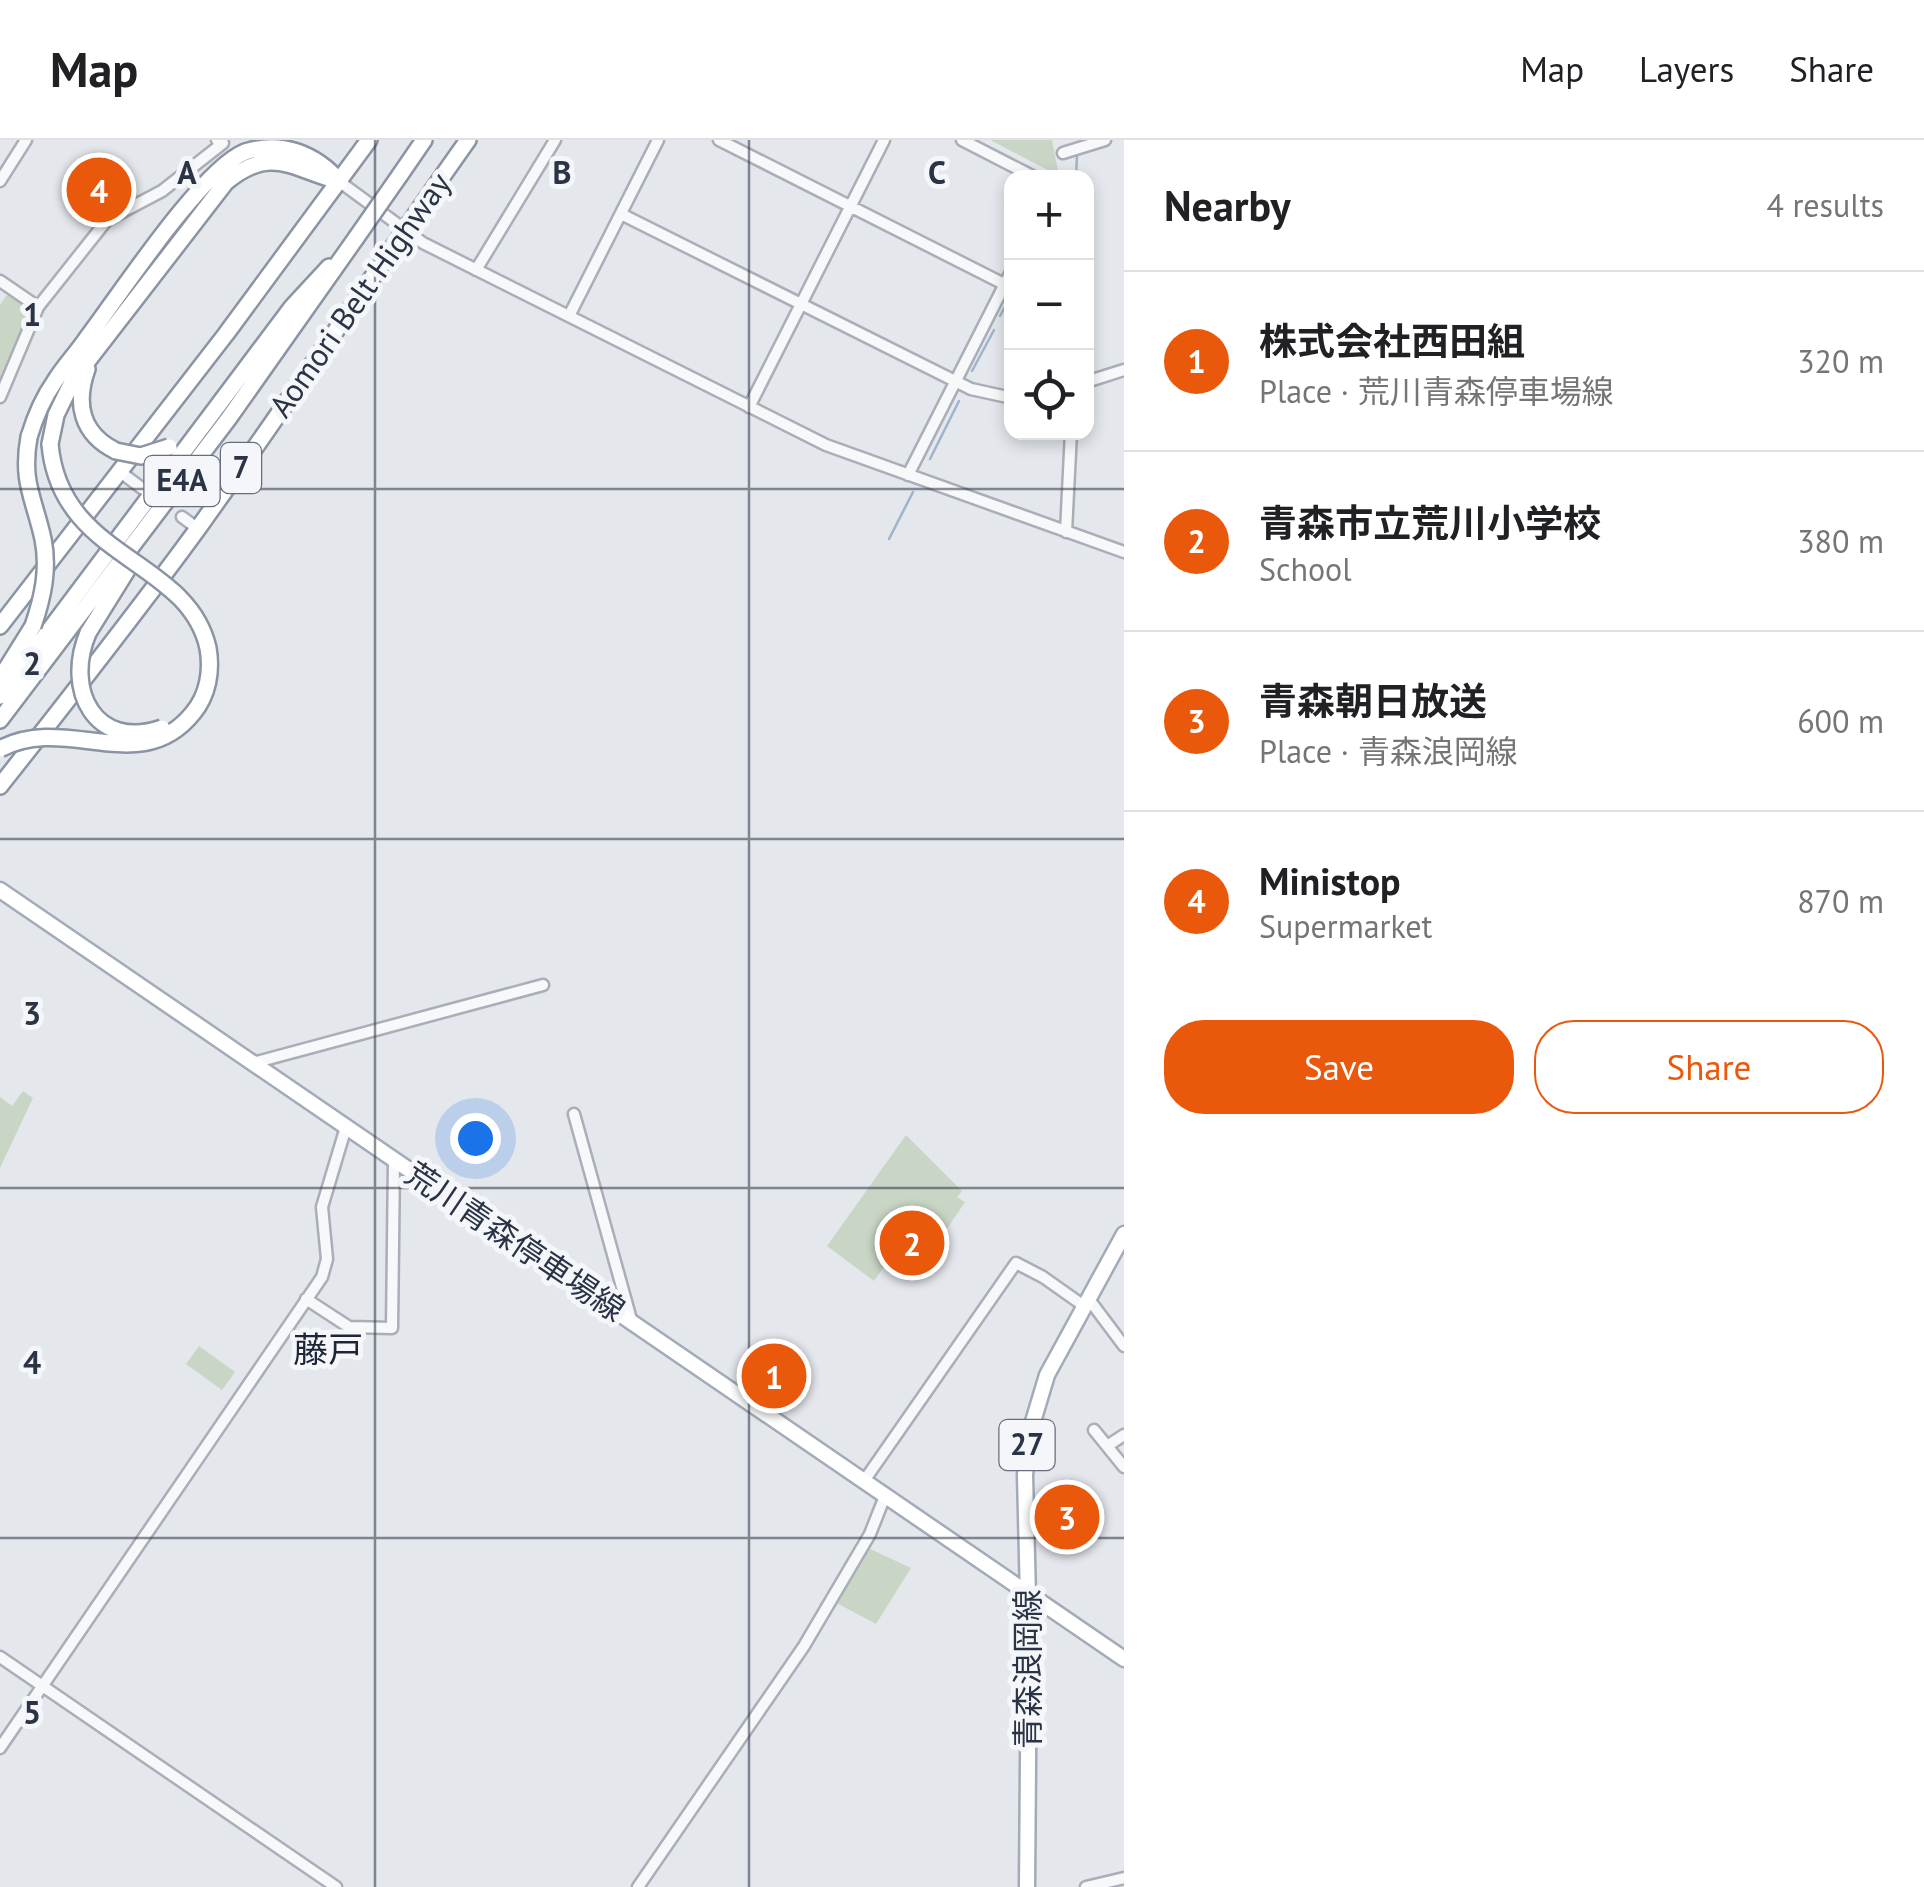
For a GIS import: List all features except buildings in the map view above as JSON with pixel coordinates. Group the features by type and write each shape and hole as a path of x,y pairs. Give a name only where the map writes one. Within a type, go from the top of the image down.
{"highway":[{"path":"0,626 369,140"},
{"name":"E4A","path":"0,720 224,412 292,306 356,238 424,140"},
{"name":"Aomori Belt Highway","path":"0,786 198,528 468,140"},
{"path":"224,412 88,633 80,650 78,680 90,710 101,721 130,734 159,729 184,710 199,681 200,651 196,636 177,609 97,548 62,512 49,488 41,441 50,408 86,340 180,216 230,160 261,147 294,149 324,163 340,182"},
{"path":"0,679 33,626 42,598 46,570 43,541 26,473 62,400 214,196 240,171 266,160 280,161 340,182"},
{"path":"90,360 81,386 84,423 93,435 116,451 141,456 169,446 224,412"},
{"name":"E4A","path":"0,696 224,412"},
{"path":"0,749 20,740 46,736 126,745 158,740 173,732 197,708 209,677 206,643 190,612 104,542 69,506 41,441"}],"main road":[{"name":"荒川青森停車場線","path":"0,890 1029,1595 1121,1651"},
{"name":"青森浪岡線","path":"1027,1887 1029,1595 1025,1474 1029,1435 1047,1375 1124,1234"}],"street":[{"path":"2,174 26,140"},
{"path":"476,270 555,140"},
{"path":"569,316 658,140"},
{"path":"719,140 1004,284 908,475"},
{"path":"749,407 884,140"},
{"path":"962,140 1020,170"},
{"path":"1063,154 1105,140"},
{"path":"0,397 38,307 107,220 162,191 220,142"},
{"path":"340,182 402,230 826,445 1124,552"},
{"path":"621,214 955,381 982,393 1004,397"},
{"path":"0,281 38,307"},
{"path":"1094,379 1124,370"},
{"path":"1066,532 1071,440"},
{"path":"119,471 143,489"},
{"path":"182,518 198,528"},
{"path":"252,1063 543,985"},
{"path":"574,1114 632,1322"},
{"path":"0,1748 326,1268 322,1207 346,1127"},
{"path":"306,1300 349,1327 392,1328 394,1160"},
{"path":"864,1481 1016,1264 1086,1302 1124,1346"},
{"path":"1094,1430 1124,1466"},
{"path":"1108,1446 1124,1435"},
{"path":"638,1887 804,1646 870,1534 885,1496"},
{"path":"0,1657 336,1887"},
{"path":"1086,1887 1124,1878"}],"green space":[{"path":"1052,140 1058,170 1048,170 992,141"},
{"path":"13,294 32,311 0,388 0,305"},
{"path":"23,1091 33,1098 0,1168 0,1097 12,1106"},
{"path":"906,1135 962,1191 957,1197 965,1202 920,1269 893,1254 874,1281 827,1246"},
{"path":"199,1346 235,1372 222,1390 186,1364"},
{"path":"866,1547 911,1568 876,1624 833,1601"}],"waterway":[{"path":"1076,170 1077,155"},
{"path":"1000,316 1004,309"},
{"path":"972,371 994,330"},
{"path":"930,459 959,401"},
{"path":"889,539 913,492"}],"place":[{"name":"Ministop","path":"99,190"},
{"name":"青森市立荒川小学校","path":"912,1243"},
{"name":"株式会社西田組","path":"774,1376"},
{"name":"青森朝日放送","path":"1067,1517"}],"district":[{"name":"藤戸","path":"328,1350"}]}
